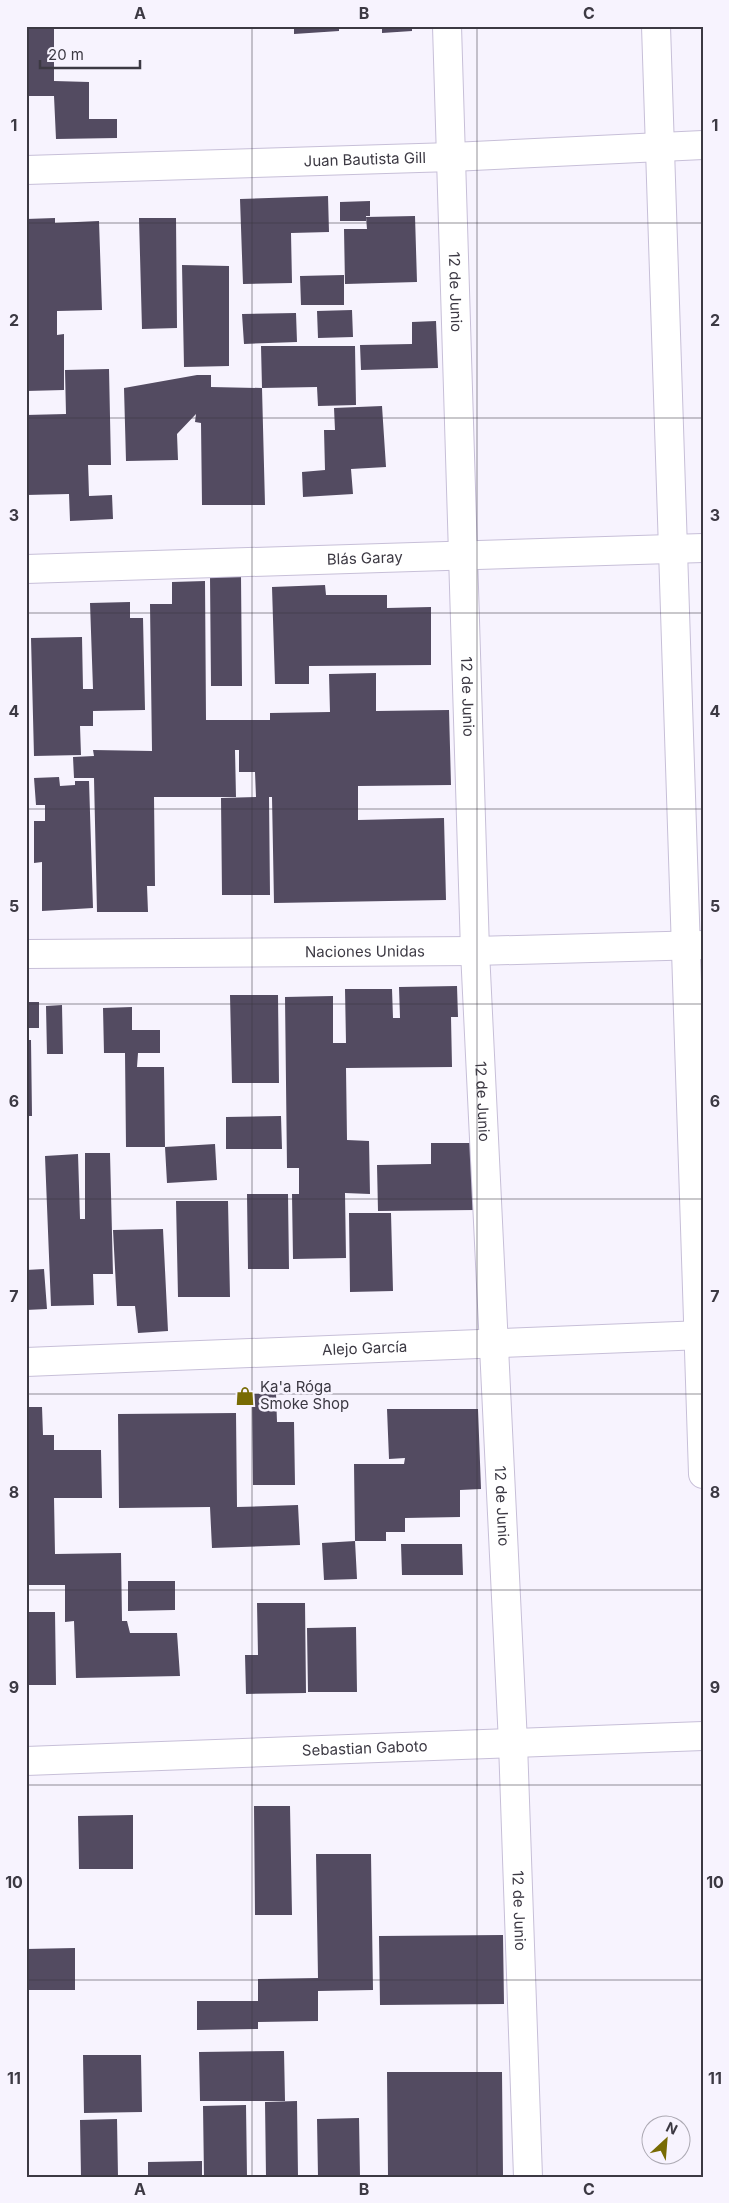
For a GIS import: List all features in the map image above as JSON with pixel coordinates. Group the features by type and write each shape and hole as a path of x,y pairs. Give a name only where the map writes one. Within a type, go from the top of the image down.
{"street":[{"name":"12 de Junio","path":"447,26 474,951 513,1743 528,2177"},
{"path":"656,26 674,549 695,945 703,1474"},
{"name":"Juan Bautista Gill","path":"26,170 452,157 703,146"},
{"name":"Blás Garay","path":"26,569 703,548"},
{"name":"Naciones Unidas","path":"26,954 474,951 695,945"},
{"name":"Alejo García","path":"26,1362 700,1335"},
{"name":"Sebastian Gaboto","path":"26,1761 703,1736"}],"building":[{"path":"26,26 54,26 54,81 89,82 89,119 117,119 117,138 56,139 54,96 26,96"},
{"path":"294,26 339,26 339,31 294,34"},
{"path":"382,26 412,26 412,31 382,33"},
{"path":"328,196 329,232 291,233 292,283 243,284 240,199"},
{"path":"370,201 370,216 366,216 366,221 340,221 340,202"},
{"path":"415,216 417,282 345,284 344,229 367,229 366,217"},
{"path":"55,218 55,223 99,221 102,310 57,311 57,335 64,334 64,390 26,391 26,219"},
{"path":"139,218 176,218 177,328 142,329"},
{"path":"182,265 229,266 229,366 184,367"},
{"path":"344,275 344,305 301,305 300,276"},
{"path":"352,310 353,337 318,338 317,311"},
{"path":"296,313 297,342 244,344 242,314"},
{"path":"436,321 438,368 361,370 360,345 412,344 412,322"},
{"path":"261,346 355,346 356,405 318,406 317,387 262,388"},
{"path":"109,369 111,465 88,465 89,496 112,495 113,519 70,521 69,494 26,495 26,415 66,414 65,370"},
{"path":"197,375 211,375 211,387 262,388 265,505 202,505 201,423 195,422 196,414 177,434 178,460 126,461 124,388"},
{"path":"382,406 386,467 351,469 353,494 303,497 302,472 325,470 324,430 335,430 334,408"},
{"path":"210,576 241,576 242,686 211,686"},
{"path":"205,581 206,720 270,720 270,713 330,712 329,674 376,673 376,711 449,710 451,785 358,786 358,820 444,818 446,900 274,903 272,797 269,797 270,895 222,895 221,798 256,797 255,772 239,772 239,750 235,750 236,797 154,797 155,886 147,886 148,912 97,912 94,778 74,778 73,757 94,756 93,750 152,751 150,604 172,604 172,582"},
{"path":"325,585 326,595 387,595 387,608 431,607 431,665 309,666 309,684 275,684 272,587"},
{"path":"130,602 130,618 143,618 145,710 93,711 93,726 80,726 81,755 34,756 31,638 82,637 83,689 93,689 90,603"},
{"path":"59,777 60,786 75,785 75,781 89,781 93,908 42,911 42,862 34,863 34,821 45,821 45,805 36,805 34,778"},
{"path":"457,986 458,1017 451,1017 452,1067 346,1068 347,1140 369,1141 370,1194 345,1193 346,1258 293,1259 292,1194 299,1194 299,1168 287,1168 285,997 333,996 333,1043 346,1043 345,989 392,989 393,1018 400,1018 399,987"},
{"path":"230,995 278,995 279,1083 232,1083"},
{"path":"26,1002 39,1002 39,1028 26,1028"},
{"path":"62,1005 63,1054 47,1054 46,1006"},
{"path":"132,1007 132,1030 160,1030 160,1053 138,1053 137,1067 164,1067 165,1147 126,1147 125,1053 104,1053 103,1008"},
{"path":"26,1040 31,1040 32,1116 26,1116"},
{"path":"281,1116 282,1149 226,1149 226,1117"},
{"path":"431,1143 475,1143 475,1210 378,1211 377,1165 431,1164"},
{"path":"215,1144 217,1180 167,1183 165,1147"},
{"path":"85,1153 110,1153 113,1274 93,1274 94,1305 51,1306 45,1156 78,1154 80,1219 85,1219"},
{"path":"247,1194 288,1194 289,1269 248,1269"},
{"path":"176,1201 228,1201 230,1297 178,1297"},
{"path":"349,1213 391,1213 393,1291 350,1292"},
{"path":"163,1229 168,1331 138,1333 135,1306 117,1306 113,1230"},
{"path":"44,1269 47,1309 26,1310 26,1270"},
{"path":"252,1394 276,1394 277,1422 294,1422 295,1485 253,1485"},
{"path":"26,1407 42,1407 43,1435 54,1435 54,1450 101,1450 102,1498 54,1498 55,1554 121,1553 122,1621 127,1621 130,1633 177,1633 180,1676 76,1678 74,1621 65,1622 65,1585 26,1585"},
{"path":"387,1409 478,1409 481,1489 460,1490 460,1517 405,1518 405,1532 386,1532 386,1541 355,1541 354,1464 404,1464 405,1458 389,1459"},
{"path":"236,1413 237,1507 298,1505 300,1545 212,1548 210,1507 119,1508 118,1414"},
{"path":"355,1541 357,1579 324,1580 322,1543"},
{"path":"401,1544 462,1544 463,1575 402,1575"},
{"path":"128,1581 175,1581 175,1610 128,1611"},
{"path":"257,1603 305,1603 306,1693 246,1694 245,1655 258,1655"},
{"path":"26,1612 55,1612 56,1685 26,1685"},
{"path":"356,1627 357,1692 308,1692 307,1628"},
{"path":"254,1806 290,1806 292,1915 255,1915"},
{"path":"133,1815 133,1869 79,1869 78,1816"},
{"path":"316,1854 371,1854 373,1990 318,1991 318,2021 258,2022 258,2029 197,2030 197,2001 258,2001 258,1979 318,1978"},
{"path":"503,1935 504,2004 380,2005 379,1936"},
{"path":"75,1948 75,1990 26,1990 26,1949"},
{"path":"284,2051 285,2101 200,2101 199,2052"},
{"path":"83,2055 141,2055 142,2112 84,2113"},
{"path":"387,2072 502,2072 503,2176 388,2177"},
{"path":"297,2101 298,2177 266,2177 265,2102"},
{"path":"246,2105 247,2177 204,2177 203,2106"},
{"path":"359,2118 360,2177 318,2177 317,2119"},
{"path":"117,2119 118,2177 81,2177 80,2120"},
{"path":"202,2161 202,2177 148,2177 148,2162"}],"place":[{"name":"Ka'a Róga Smoke Shop","path":"245,1396"}]}
